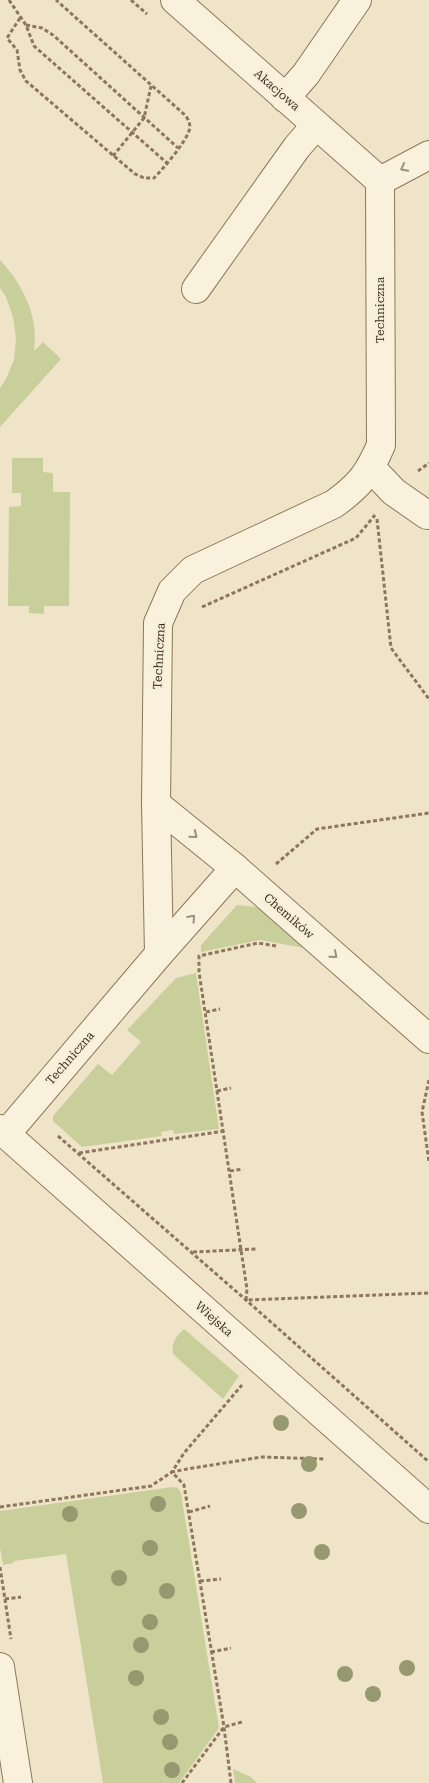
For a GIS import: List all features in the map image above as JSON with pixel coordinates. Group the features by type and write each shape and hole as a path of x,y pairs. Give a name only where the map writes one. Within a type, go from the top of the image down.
{"street":[{"name":"Akacjowa","path":"174,0 380,181"},
{"path":"286,98 306,74 356,0"},
{"path":"196,289 297,147 316,125"},
{"path":"380,181 429,155"},
{"name":"Techniczna","path":"3,1131 159,954 156,804 158,623 172,591 193,570 334,504 354,490 371,468 381,445 380,181"},
{"path":"371,468 394,492 427,515"},
{"name":"Chemików","path":"156,804 236,868 429,1039"},
{"path":"159,954 236,868"},
{"name":"Wiejska","path":"3,1131 429,1509"},
{"path":"0,1667 18,1783"}],"path":[{"path":"9,0 26,25 34,46 167,163"},
{"path":"0,35 7,38 16,50 20,70 26,81 135,174 144,178 154,178 189,132 190,124 186,116 56,0"},
{"path":"7,38 20,18"},
{"path":"26,25 42,28 53,36 178,148"},
{"path":"113,156 144,118 151,85"},
{"path":"201,608 356,538 377,513 391,648 429,699"},
{"path":"270,870 317,829 429,813"},
{"path":"246,1300 247,1289 198,956 258,943 284,947"},
{"path":"206,1012 220,1009"},
{"path":"429,1080 422,1112 429,1162"},
{"path":"218,1091 231,1088"},
{"path":"78,1153 224,1131"},
{"path":"55,1133 429,1462"},
{"path":"230,1171 243,1169"},
{"path":"192,1252 256,1249"},
{"path":"246,1300 429,1293"},
{"path":"0,1507 151,1486 172,1472 184,1453 243,1384"},
{"path":"172,1472 262,1457 332,1460"},
{"path":"172,1472 184,1485 224,1727 231,1783"},
{"path":"188,1512 210,1506"},
{"path":"200,1581 221,1579"},
{"path":"5,1599 21,1596"},
{"path":"211,1652 232,1648"},
{"path":"182,1783 224,1727 242,1722"}],"green space":[{"path":"0,260 16,280 32,313 35,338 34,351 43,342 61,359 0,427 0,388 14,360 16,338 13,317 6,297 0,288"},
{"path":"12,458 43,458 43,472 53,473 53,492 70,492 69,606 44,606 44,614 29,613 29,606 8,606 9,507 21,506 21,493 12,493"},
{"path":"237,905 256,907 272,913 315,950 260,940 201,952 201,945"},
{"path":"196,973 219,1129 174,1134 173,1130 161,1132 162,1136 82,1147 53,1121 53,1116 98,1064 112,1075 141,1042 127,1030 176,978"},
{"path":"184,1329 239,1376 223,1399 173,1354 175,1340"},
{"path":"173,1487 178,1488 181,1493 219,1728 179,1783 103,1783 66,1554 14,1561 14,1563 3,1565 0,1548 0,1511"},
{"path":"233,1769 251,1777 257,1783 235,1783"}]}
